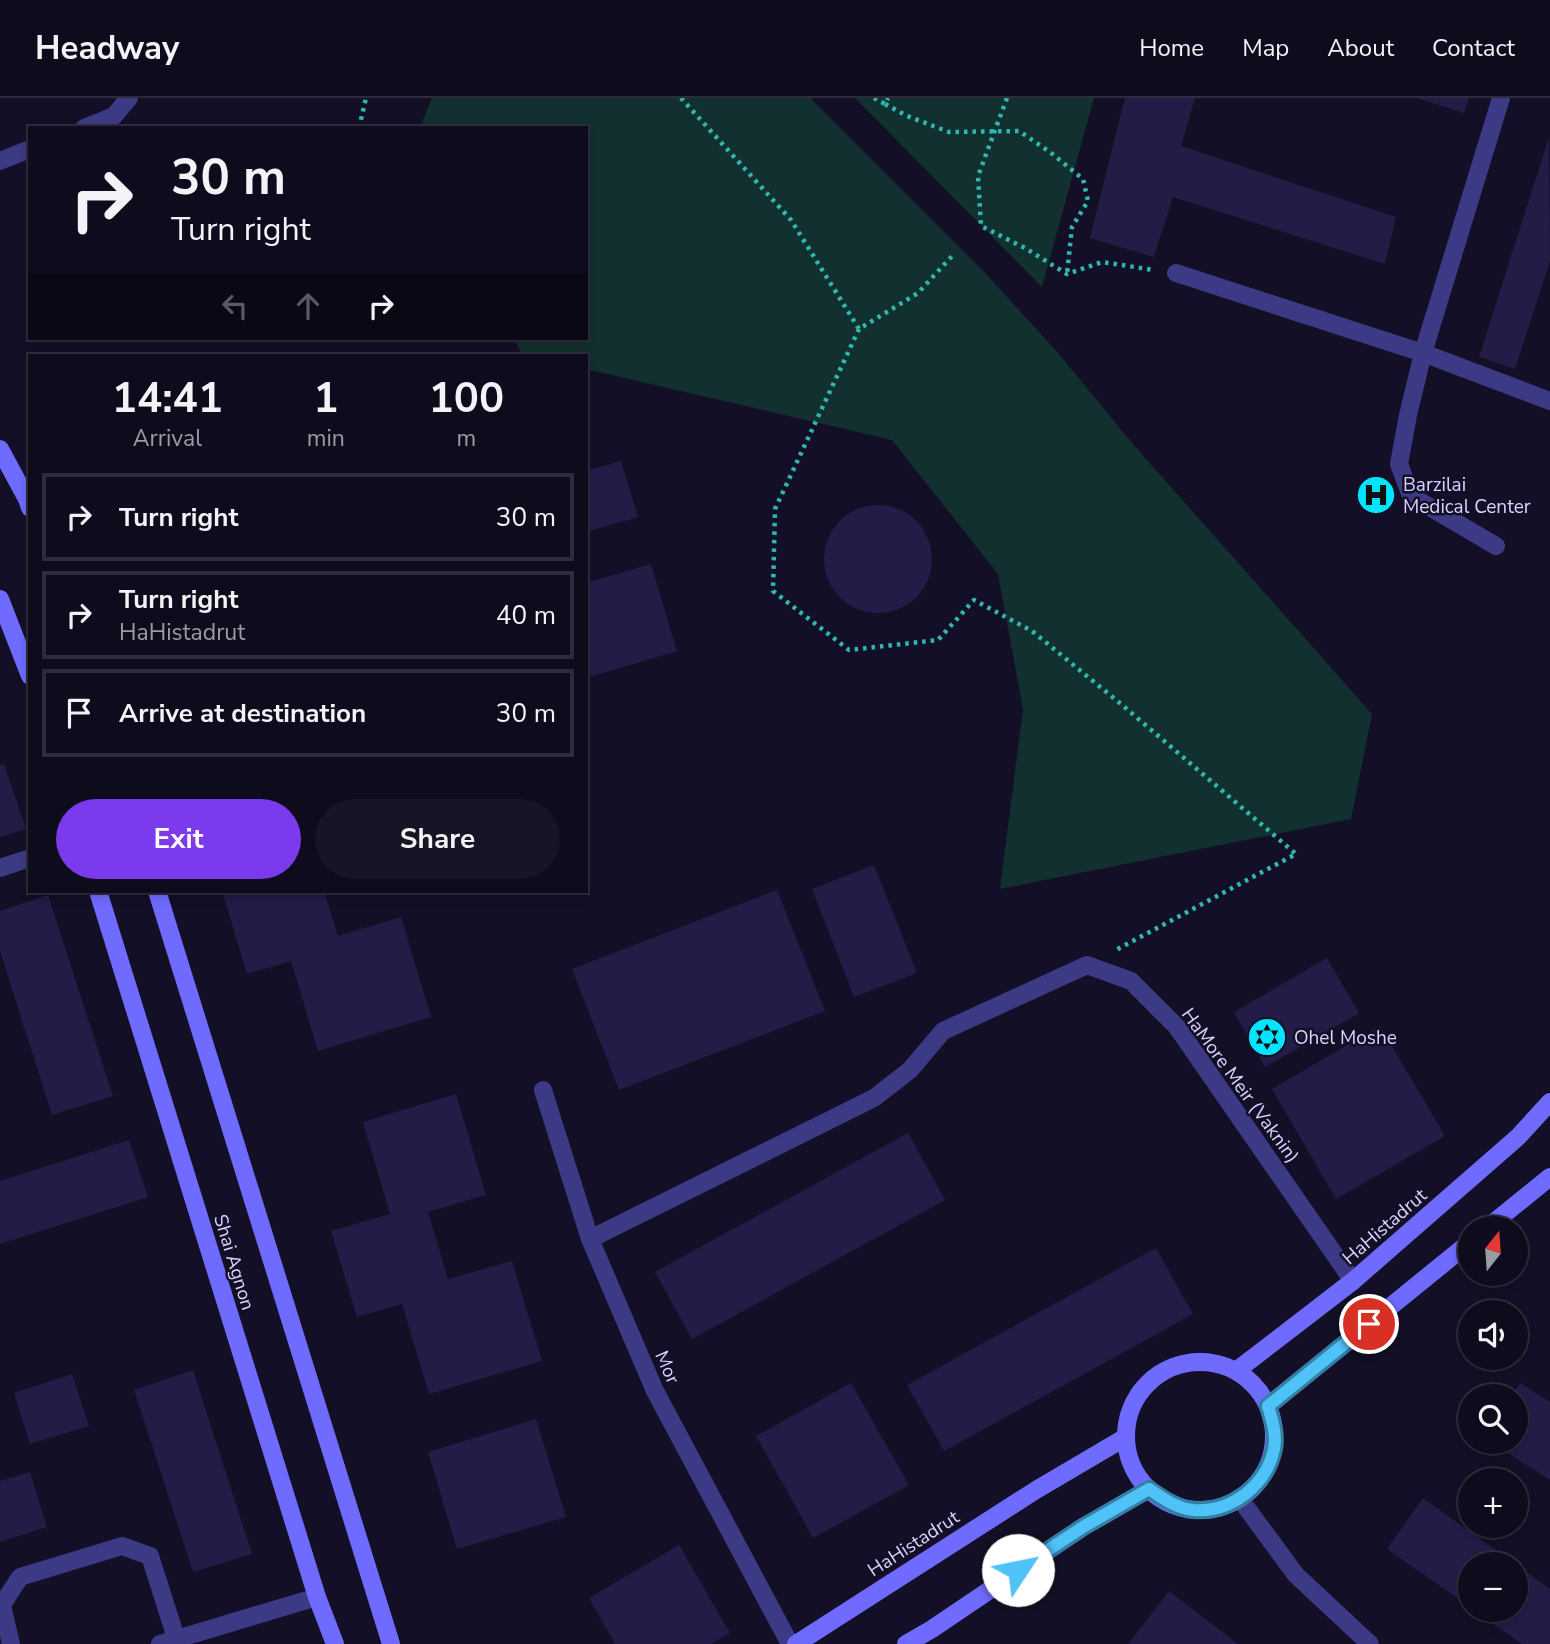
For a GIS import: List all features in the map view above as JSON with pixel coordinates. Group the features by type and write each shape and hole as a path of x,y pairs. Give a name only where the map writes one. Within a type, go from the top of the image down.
{"street":[{"path":"89,126 114,116 130,98"},
{"path":"1496,546 1411,496 1399,464 1423,353 1501,98"},
{"path":"0,161 28,150"},
{"path":"1176,273 1423,353 1550,401"},
{"path":"0,449 28,502"},
{"path":"0,600 28,671"},
{"path":"0,868 28,859"},
{"name":"Shai Agnon","path":"99,893 317,1597 335,1644"},
{"name":"Shai Agnon","path":"158,893 391,1644"},
{"path":"590,1239 874,1098 910,1070 943,1031 1087,965"},
{"name":"HaMore Meir (Vaknin)","path":"1087,965 1131,981 1177,1027 1353,1281"},
{"name":"Mor","path":"543,1090 590,1239 654,1391 790,1644"},
{"name":"HaHistadrut","path":"1236,1371 1353,1281 1518,1137 1550,1101"},
{"path":"1502,1216 1550,1177"},
{"path":"1268,1406 1458,1252"},
{"path":"1180,1364 1218,1364 1236,1371 1255,1386 1268,1406 1274,1426 1274,1447 1268,1468 1256,1485 1240,1499 1217,1508 1192,1510 1169,1503 1149,1489 1137,1474 1129,1456 1126,1437 1128,1418 1136,1400 1147,1384 1162,1372 1180,1364"},
{"name":"HaHistadrut","path":"796,1644 1036,1490 1126,1437"},
{"path":"906,1644 1083,1527 1149,1489"},
{"path":"1240,1499 1296,1575 1370,1644"},
{"path":"11,1644 2,1605 20,1577 122,1546 150,1556 168,1641 317,1597"}],"path":[{"path":"359,126 366,98"},
{"path":"681,98 791,220 859,329"},
{"path":"874,98 887,101 907,116 949,132 1019,131 1083,179 1088,201 1072,227 1067,274"},
{"path":"1007,98 978,176 981,226 1025,248 1067,274"},
{"path":"954,254 918,293 859,329 775,509 773,591 849,650 938,640 974,600 1032,631 1296,854 1087,965"},
{"path":"1067,274 1102,262 1176,273"}],"green space":[{"path":"432,98 810,98 988,276 1372,714 1351,819 1000,889 1023,709 998,574 892,440 588,369 588,354 522,354 515,340 588,340 588,126 421,126"},
{"path":"855,98 1094,98 1042,287"}],"building":[{"path":"1125,98 1195,98 1181,146 1396,217 1385,264 1173,197 1154,257 1090,238"},
{"path":"1417,98 1469,98 1464,113"},
{"path":"1549,137 1550,261 1515,369 1479,357"},
{"path":"621,461 638,517 588,531 588,470"},
{"path":"878,505 899,509 916,521 928,538 932,559 928,580 916,597 899,609 878,613 857,609 840,597 828,580 824,559 828,538 840,521 857,509"},
{"path":"651,564 677,651 588,677 588,582"},
{"path":"4,764 26,829 0,837 0,765"},
{"path":"874,865 917,973 854,997 812,889"},
{"path":"777,890 825,1011 619,1090 572,969"},
{"path":"223,893 325,893 338,936 401,917 431,1017 318,1051 291,961 247,974"},
{"path":"48,895 113,1096 52,1115 0,951 0,911"},
{"path":"1327,958 1359,1013 1265,1067 1234,1012"},
{"path":"1380,1026 1445,1136 1336,1199 1272,1089"},
{"path":"456,1094 486,1195 428,1212 448,1279 512,1261 542,1361 429,1394 402,1304 357,1317 331,1231 390,1214 363,1122"},
{"path":"908,1133 945,1200 692,1339 655,1272"},
{"path":"129,1140 148,1197 0,1244 0,1181"},
{"path":"1156,1248 1193,1314 944,1451 907,1385"},
{"path":"193,1370 252,1554 193,1572 134,1390"},
{"path":"72,1374 89,1426 30,1444 14,1393"},
{"path":"851,1383 909,1485 813,1538 756,1436"},
{"path":"1528,1388 1550,1402 1550,1480 1509,1454 1528,1454"},
{"path":"536,1419 566,1517 457,1549 428,1452"},
{"path":"30,1472 47,1527 0,1542 0,1481"},
{"path":"1423,1498 1458,1523 1458,1538 1479,1538 1498,1552 1458,1552 1458,1599 1387,1549"},
{"path":"679,1545 730,1633 711,1644 615,1644 589,1598"},
{"path":"1528,1573 1550,1589 1550,1644 1522,1644 1491,1622 1528,1622"},
{"path":"1169,1591 1238,1644 1128,1644"}],"place":[{"name":"Barzilai Medical Center","path":"1376,495"},
{"name":"Ohel Moshe","path":"1267,1037"}],"route":[{"path":"1018,1570 1083,1527 1149,1489 1169,1503 1192,1510 1217,1508 1240,1499 1256,1485 1268,1468 1274,1447 1274,1426 1268,1406 1369,1324"}]}
